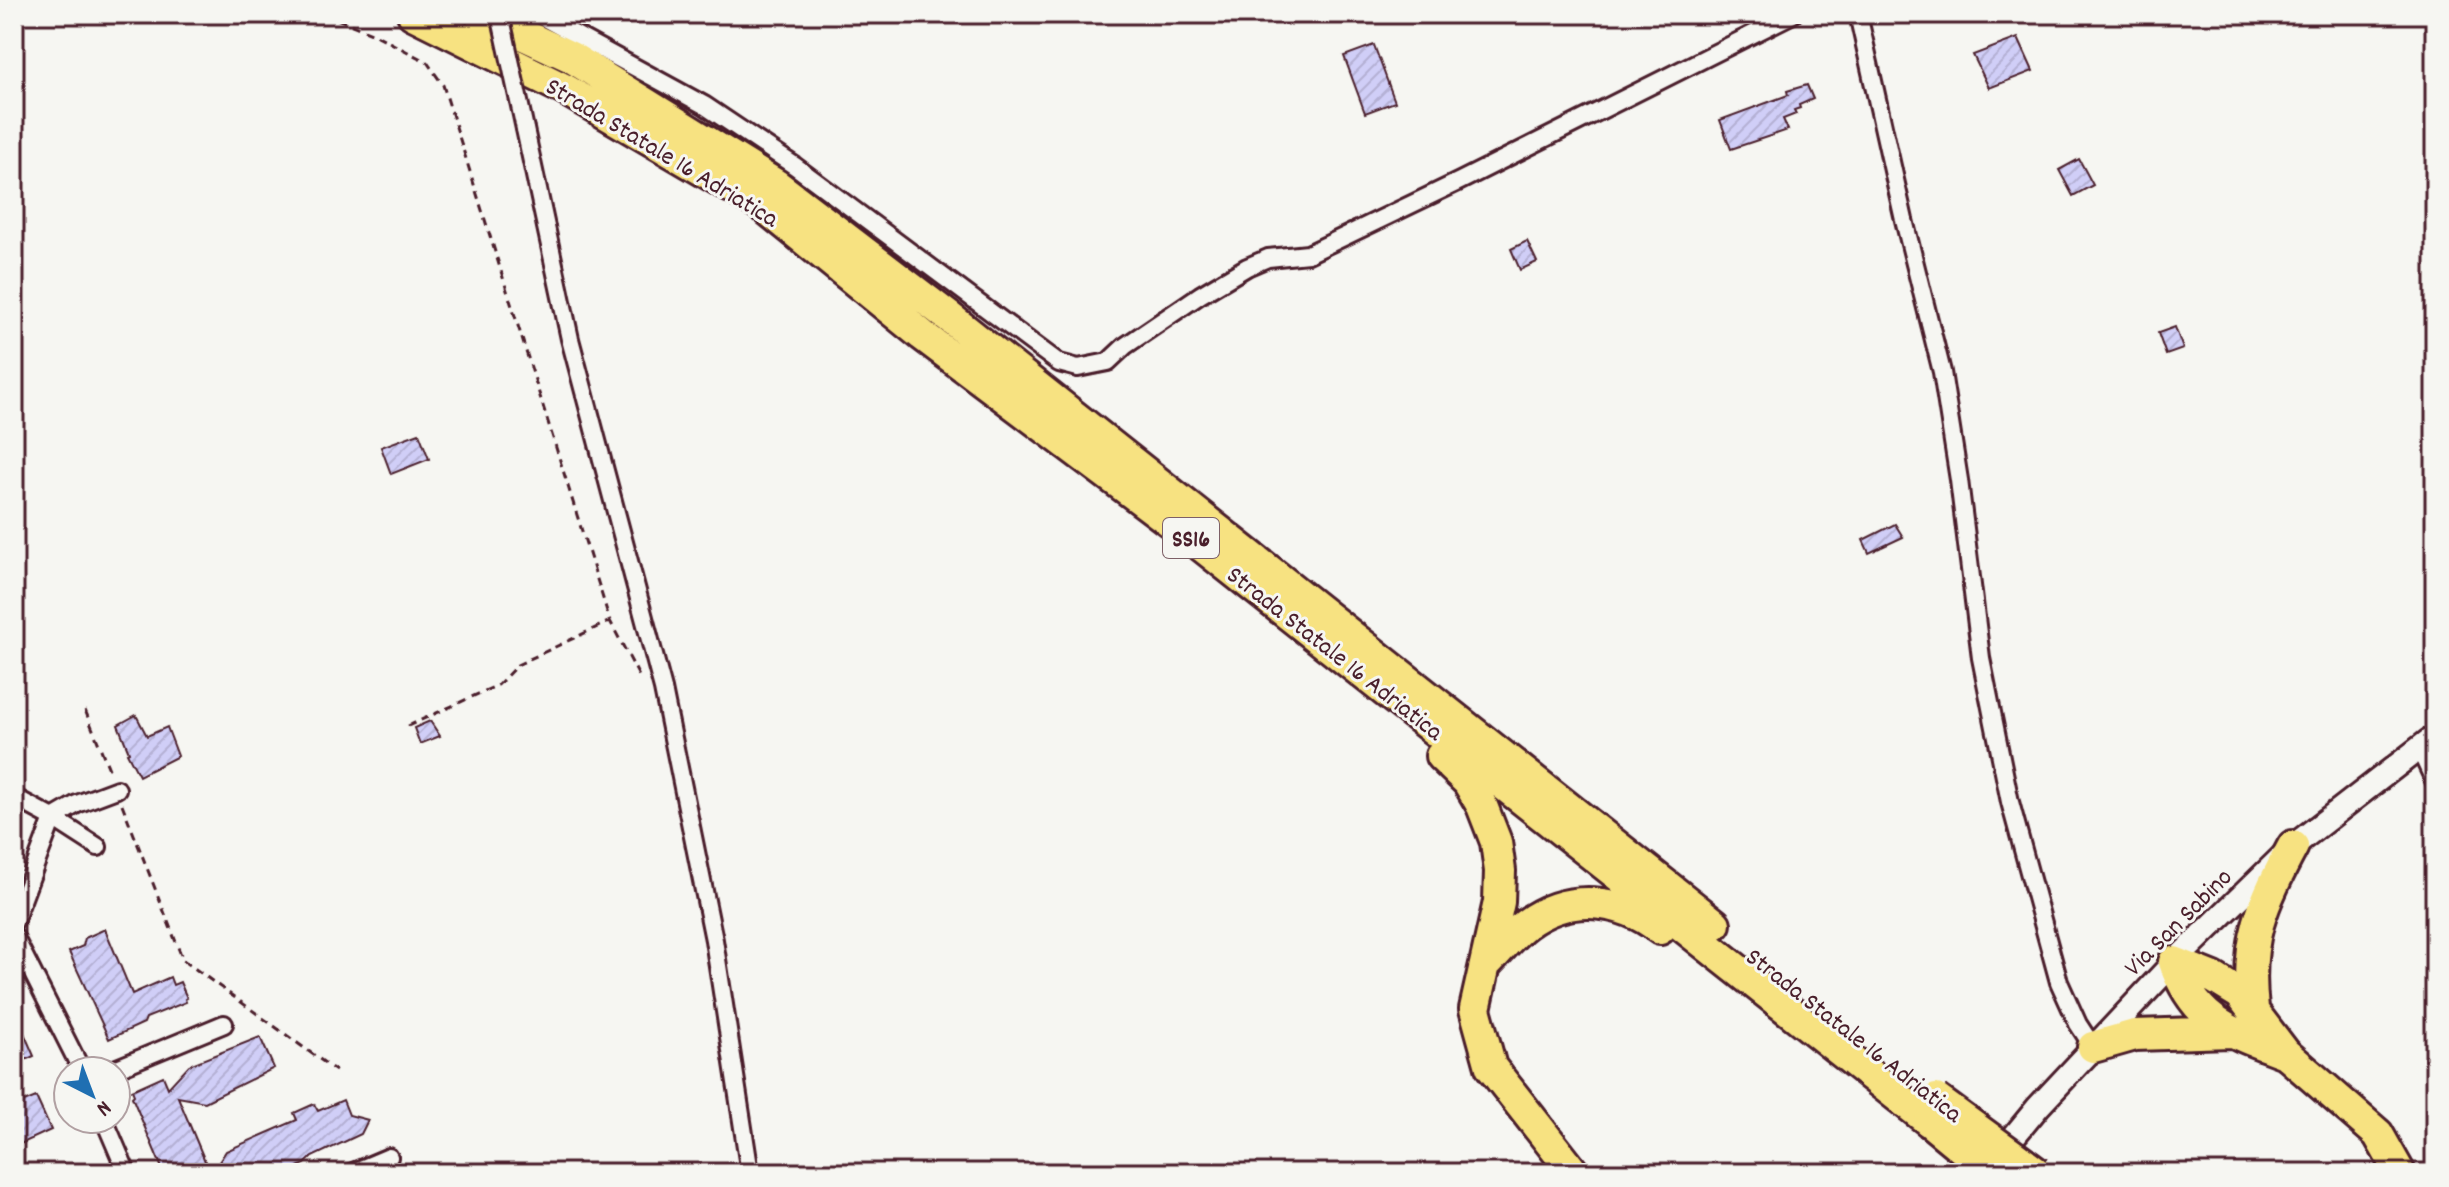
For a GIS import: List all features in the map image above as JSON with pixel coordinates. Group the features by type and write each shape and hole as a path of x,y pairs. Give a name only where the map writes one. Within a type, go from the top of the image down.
{"highway":[{"name":"Strada Statale 16 Adriatica","path":"413,14 566,90 762,205 922,335 1184,532 1927,1109 2037,1173"},
{"name":"Strada Statale 16 Adriatica","path":"479,14 571,57 775,184 949,317 1927,1109 1992,1173"},
{"path":"1184,532 1230,589 1445,759 1468,782 1482,806 1496,842 1500,871 1499,902 1475,1009 1491,1067 1574,1173"},
{"path":"2253,1008 2249,973 2257,926 2270,889 2293,846"},
{"path":"1486,964 1527,923 1552,910 1580,902 1606,903 1630,909 1655,925 1857,1084 1927,1109"},
{"path":"2174,962 2214,978 2240,994 2285,1053 2378,1134 2400,1173"},
{"path":"2174,962 2181,983 2191,999 2230,1032 2285,1053"},
{"path":"2093,1047 2135,1035 2230,1032"}],"street":[{"path":"500,14 570,339 663,689 714,940 750,1173"},
{"path":"537,14 704,105 795,166 1059,363 1078,368 1108,362 1125,346 1247,267 1268,258 1308,254 1793,14"},
{"path":"1858,14 1942,372 1981,658 2010,802 2059,982 2078,1024 2093,1047"},
{"path":"2427,742 2435,782"},
{"name":"Via San Sabino","path":"1984,1173 2093,1047 2174,962 2293,846 2427,742"},
{"path":"14,922 53,818 77,804 117,789"},
{"path":"14,797 98,847"},
{"path":"14,936 74,1055"},
{"path":"132,1062 224,1024"},
{"path":"111,1135 127,1173"},
{"path":"351,1173 389,1157"}],"path":[{"path":"325,14 374,34 427,62 443,85 610,621 641,680 663,689"},
{"path":"408,726 498,685 517,665 610,621"},
{"path":"85,710 183,960 336,1071"}],"building":[{"path":"2018,38 2033,71 1989,88 1973,55"},
{"path":"1374,45 1395,102 1365,113 1344,56"},
{"path":"1807,85 1813,99 1799,105 1800,108 1794,110 1796,114 1783,119 1788,130 1731,149 1720,120"},
{"path":"2079,159 2093,185 2073,196 2059,170"},
{"path":"1527,241 1537,262 1520,270 1511,249"},
{"path":"2175,327 2183,349 2166,355 2158,333"},
{"path":"419,433 429,459 391,474 381,447"},
{"path":"1895,524 1903,537 1869,553 1863,540"},
{"path":"136,715 147,736 167,727 178,756 139,776 118,725"},
{"path":"430,721 440,736 420,744 414,728"},
{"path":"105,929 132,994 170,977 173,985 180,982 187,998 186,1002 146,1018 144,1023 109,1039 69,952 83,946 85,938"},
{"path":"14,1010 34,1056 14,1065"},
{"path":"260,1037 274,1068 205,1102 178,1097 210,1173 164,1173 132,1097 132,1090 163,1076 168,1088 189,1065"},
{"path":"36,1097 51,1130 14,1147 14,1106"},
{"path":"343,1100 349,1115 368,1120 361,1134 283,1173 212,1173 226,1151 297,1120 294,1113 314,1104 318,1111"}]}
